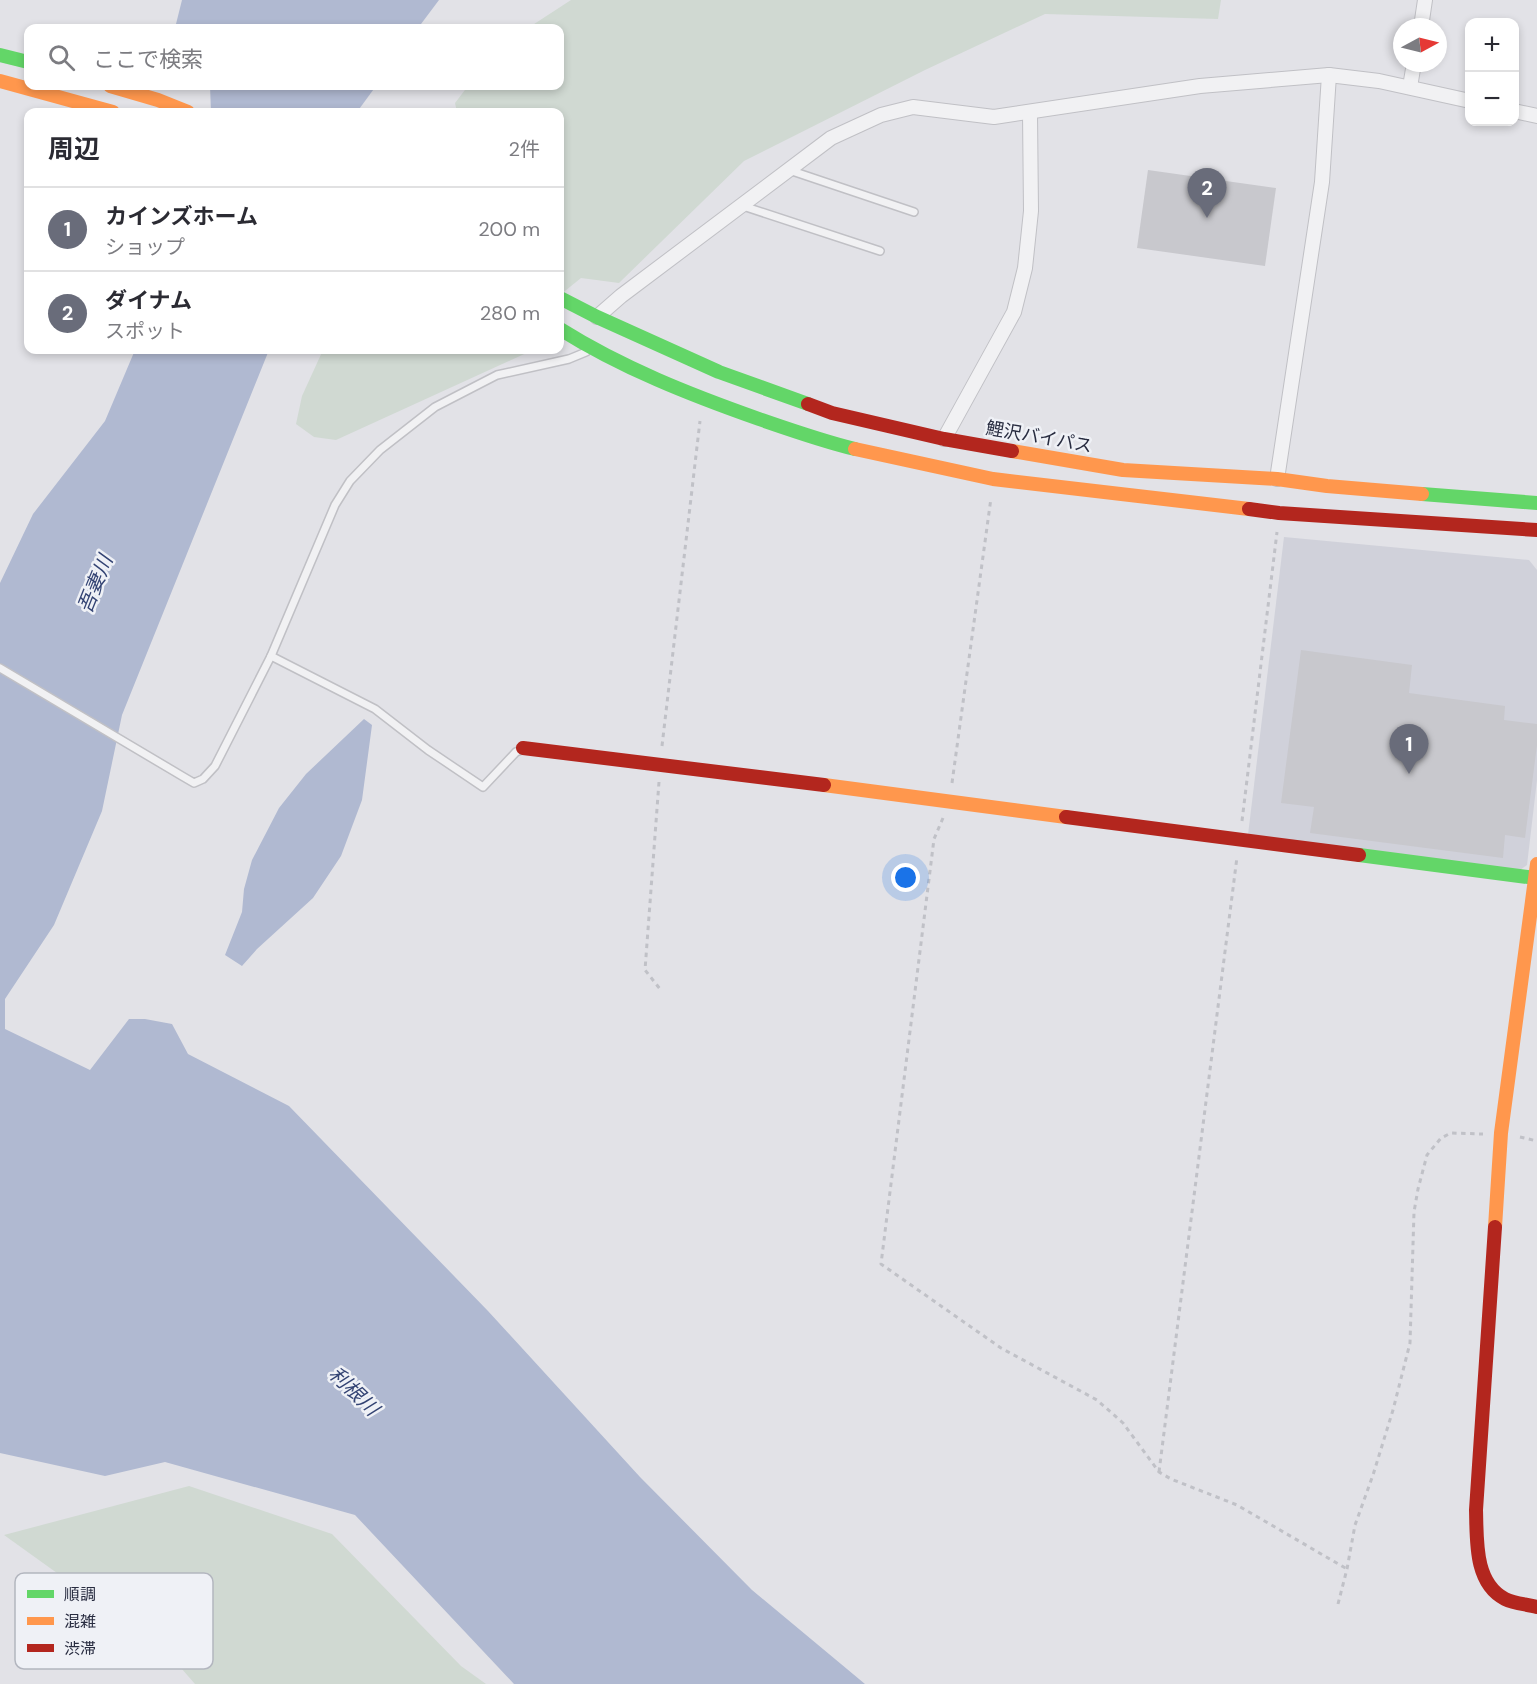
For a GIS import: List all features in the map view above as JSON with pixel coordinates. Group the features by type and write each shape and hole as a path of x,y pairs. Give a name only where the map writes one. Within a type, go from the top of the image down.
{"main road":[{"path":"0,55 24,61"},
{"path":"0,81 24,87"},
{"path":"35,90 100,108"},
{"path":"124,90 178,108"},
{"name":"鯉沢バイパス","path":"564,300 720,372 832,413 944,439 1123,470 1277,479 1327,486 1537,503"},
{"path":"564,332 592,349 702,399 829,443 993,479 1279,513 1537,530"},
{"path":"524,748 1240,839 1536,871 1502,1134 1476,1510 1477,1554 1487,1584 1504,1599 1537,1607"}],"street":[{"path":"1422,18 1425,0"},
{"path":"1410,87 1412,72"},
{"path":"1277,479 1322,182 1329,75"},
{"path":"597,317 831,138 892,112 913,107 994,117 1200,86 1329,75 1379,81 1465,100"},
{"path":"1519,112 1537,116"},
{"path":"944,439 1014,312 1025,268 1031,211 1030,113"}],"lane":[{"path":"788,170 914,212"},
{"path":"741,205 880,251"},
{"path":"0,668 194,783 203,779 214,766 271,656 335,506 350,481 380,450 435,407 497,375 569,359 592,349"},
{"path":"271,656 375,709 428,750 483,787 516,752 524,748"}],"path":[{"path":"660,989 645,970 660,764 702,399"},
{"path":"993,479 950,801 934,839 881,1264 1001,1348 1097,1400 1123,1423 1159,1472 1237,1505 1347,1569"},
{"path":"1159,1472 1279,513"},
{"path":"1338,1604 1355,1525 1390,1421 1410,1344 1414,1212 1426,1155 1441,1138 1451,1133 1502,1134 1537,1141"}],"shaded area":[{"path":"571,0 1221,0 1218,19 1045,14 925,70 744,161 619,283 581,278 564,292 564,108 456,108 455,103 465,90 564,90 564,24 534,24"},
{"path":"321,354 524,354 336,440 314,437 296,424 302,396"},
{"path":"1284,537 1529,560 1537,570 1537,780 1527,865 1520,870 1248,835"},
{"path":"189,1486 332,1534 461,1666 486,1684 195,1684 182,1669 213,1669 213,1573 57,1573 4,1535"}],"water":[{"path":"182,0 439,0 421,24 176,24"},
{"path":"210,90 373,90 360,108 211,108"},
{"path":"133,354 267,354 122,715 102,811 54,925 5,999 5,1029 90,1070 129,1019 145,1019 172,1024 188,1054 289,1106 488,1311 640,1477 752,1590 865,1684 514,1684 355,1515 165,1462 105,1476 0,1453 0,583 33,514 105,421"},
{"path":"364,719 372,725 362,800 341,856 313,898 257,949 242,966 225,955 242,912 244,889 252,860 279,808 306,774"}],"building":[{"path":"1148,170 1276,188 1265,266 1137,248"},
{"path":"1301,650 1412,665 1409,693 1505,706 1504,720 1537,724 1537,745 1525,838 1505,835 1503,858 1310,833 1314,807 1281,803"}],"traffic: fast":[{"path":"0,55 24,61"},
{"path":"564,300 719,372 808,404"},
{"path":"564,331 632,368 682,390 733,410 855,449"},
{"path":"1422,494 1537,503"},
{"path":"1359,855 1535,878"}],"traffic: slow":[{"path":"0,81 24,88"},
{"path":"33,90 98,108"},
{"path":"124,90 178,108"},
{"path":"855,449 993,479 1249,509"},
{"path":"1012,451 1123,470 1277,479 1327,486 1422,494"},
{"path":"824,785 1066,817"},
{"path":"1495,1227 1501,1133 1537,864"}],"traffic: jam":[{"path":"808,404 832,413 944,439 1012,451"},
{"path":"1249,509 1279,513 1537,530"},
{"path":"523,748 824,785"},
{"path":"1066,817 1359,855"},
{"path":"1495,1227 1476,1510 1477,1547 1482,1572 1495,1592 1509,1601 1537,1607"}],"place":[{"name":"ダイナム","path":"1207,218"},
{"name":"カインズホーム","path":"1409,774"}],"water label":[{"name":"吾妻川","path":"95,584"},
{"name":"利根川","path":"354,1391"}]}
